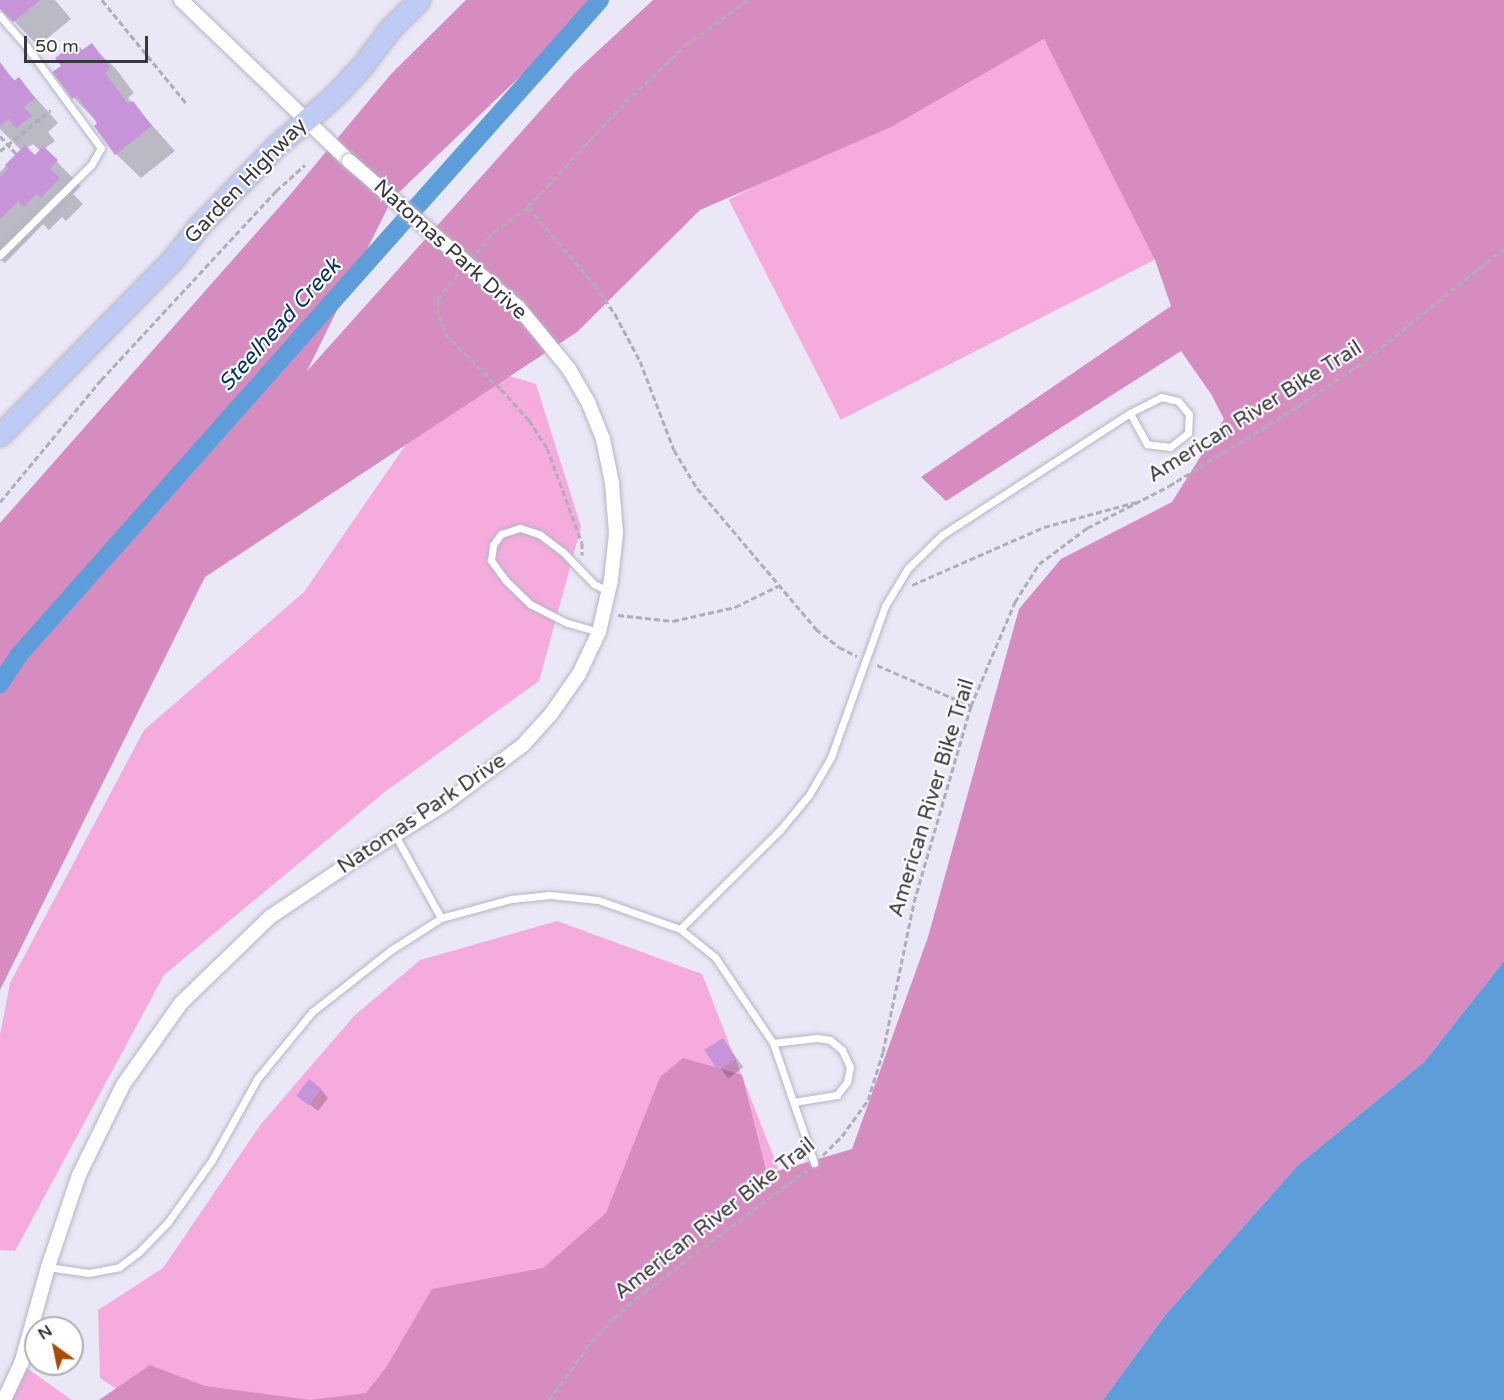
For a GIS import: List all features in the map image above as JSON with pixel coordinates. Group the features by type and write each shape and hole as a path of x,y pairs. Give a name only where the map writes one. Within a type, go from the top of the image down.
{"main road":[{"name":"Garden Highway","path":"0,435 173,259 199,226 277,145 362,66 389,30 419,0"},
{"name":"Garden Highway","path":"0,426 72,362"}],"street":[{"name":"Natomas Park Drive","path":"4,1400 21,1364 48,1267 79,1174 123,1085 181,1003 270,917 455,796 523,745 551,714 579,674 598,632 609,592 616,533 612,483 603,439 588,402 569,369 518,307 349,161 181,0"}],"lane":[{"path":"0,16 27,47 101,148 91,165 0,255"},
{"path":"680,929 780,830 809,795 831,757 885,606 908,568 942,535 1130,413 1161,397 1178,401 1189,414 1188,433 1170,447 1147,444 1130,413"},
{"path":"598,632 567,623 530,604 506,581 491,560 493,545 501,534 520,528 547,540 582,572 609,592"},
{"path":"395,835 441,918"},
{"path":"48,1267 89,1273 119,1267 140,1251 180,1204 212,1160 257,1079 312,1012 391,950 441,918 511,899 550,895 597,900 680,929 715,957 773,1043 814,1163"},
{"path":"773,1043 817,1038 830,1040 843,1050 850,1067 847,1082 837,1095 794,1102"}],"path":[{"path":"102,0 186,103"},
{"path":"471,259 494,232 528,207 625,102 685,46 747,0"},
{"path":"0,151 51,110"},
{"path":"0,136 16,154"},
{"path":"0,502 101,380 276,191 305,165"},
{"path":"528,207 594,284 615,314 640,361 675,450 691,478 778,586 816,629 839,647 971,706"},
{"name":"American River Bike Trail","path":"549,1400 591,1341 614,1318 645,1291 778,1194 842,1136 868,1100 883,1052 914,902 971,706 1015,602 1039,564 1087,528 1143,500 1288,413 1367,359 1504,248"},
{"path":"464,267 438,299 437,307 445,334 501,389 529,420 548,448 582,543 582,572"},
{"path":"912,585 1044,527 1143,500"},
{"path":"603,614 673,621 735,607 778,586"}],"shaded area":[{"path":"466,0 600,0 392,199 307,371 574,73 653,0 1504,0 1504,961 1424,1062 1298,1165 1166,1314 1103,1400 310,1400 366,1393 387,1366 432,1289 543,1268 606,1213 660,1077 683,1058 742,1075 767,1174 852,1149 928,937 1019,609 1061,559 1172,502 1224,419 1211,394 1181,351 946,501 921,477 1171,306 1155,260 1044,39 891,127 700,210 577,332 205,577 0,990 0,523 289,196 392,73"},
{"path":"1044,39 1156,259 841,420 729,200"},
{"path":"463,362 536,384 581,527 539,681 386,791 164,975 15,1251 0,1250 0,1035 10,983 144,730 304,592"},
{"path":"557,921 702,974 778,1168 633,1261 491,1400 133,1400 100,1378 98,1310 163,1268 261,1124 354,1016 420,960"},
{"path":"21,1364 24,1366 24,1376 38,1376 72,1400 8,1400"},
{"path":"150,1365 205,1386 310,1400 99,1400"}],"water":[{"path":"1504,961 1504,1400 1103,1400 1166,1314 1298,1165 1424,1062"}],"building":[{"path":"0,0 40,0 13,22 0,9"},
{"path":"76,42 82,50 92,43 110,68 105,73 128,104 133,101 152,126 115,155 94,126 97,123 77,96 72,99 52,72 61,66 55,58"},
{"path":"0,62 14,81 19,77 35,98 24,107 32,116 16,128 9,119 0,126"},
{"path":"25,145 35,155 43,146 58,160 50,169 60,178 41,198 36,194 24,207 18,201 0,219 0,177 8,169 5,165"},
{"path":"723,1038 736,1059 718,1071 704,1050"},
{"path":"309,1079 322,1089 309,1105 296,1096"}],"waterway":[{"name":"Steelhead Creek","path":"0,684 18,656 600,0"}]}
